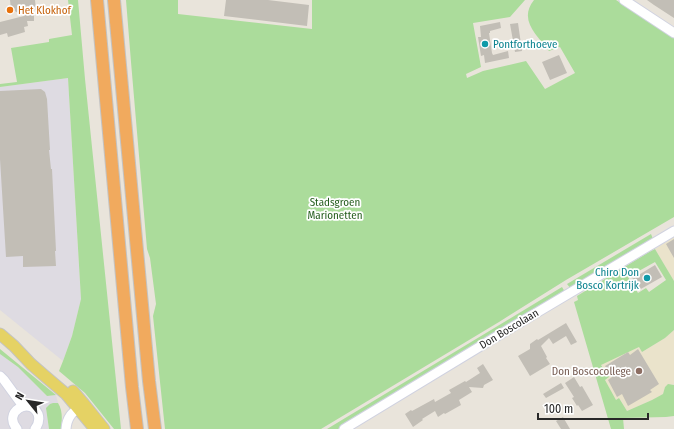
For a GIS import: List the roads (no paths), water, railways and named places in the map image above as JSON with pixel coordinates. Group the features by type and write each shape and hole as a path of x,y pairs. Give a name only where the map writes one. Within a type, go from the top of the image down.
{"highway":[{"path":"97,0 137,429"},
{"path":"114,0 149,381 155,429"}],"main road":[{"path":"0,334 14,346 36,359 52,371 70,389 84,408 104,429"},
{"path":"84,408 94,427"}],"street":[{"path":"624,0 674,33"},
{"name":"Don Boscolaan","path":"344,429 674,231"},
{"path":"0,376 23,406"},
{"path":"17,429 13,423 14,414 16,410 23,406 31,407 38,413 39,421 35,429"},
{"path":"66,429 67,421 70,416 84,408"}],"place":[{"name":"Het Klokhof","path":"10,10"},
{"name":"Pontforthoeve","path":"485,44"},
{"name":"Chiro Don Bosco Kortrijk","path":"647,278"},
{"name":"Don Boscocollege","path":"639,371"}],"park label":[{"name":"Stadsgroen Marionetten","path":"335,208"}]}
